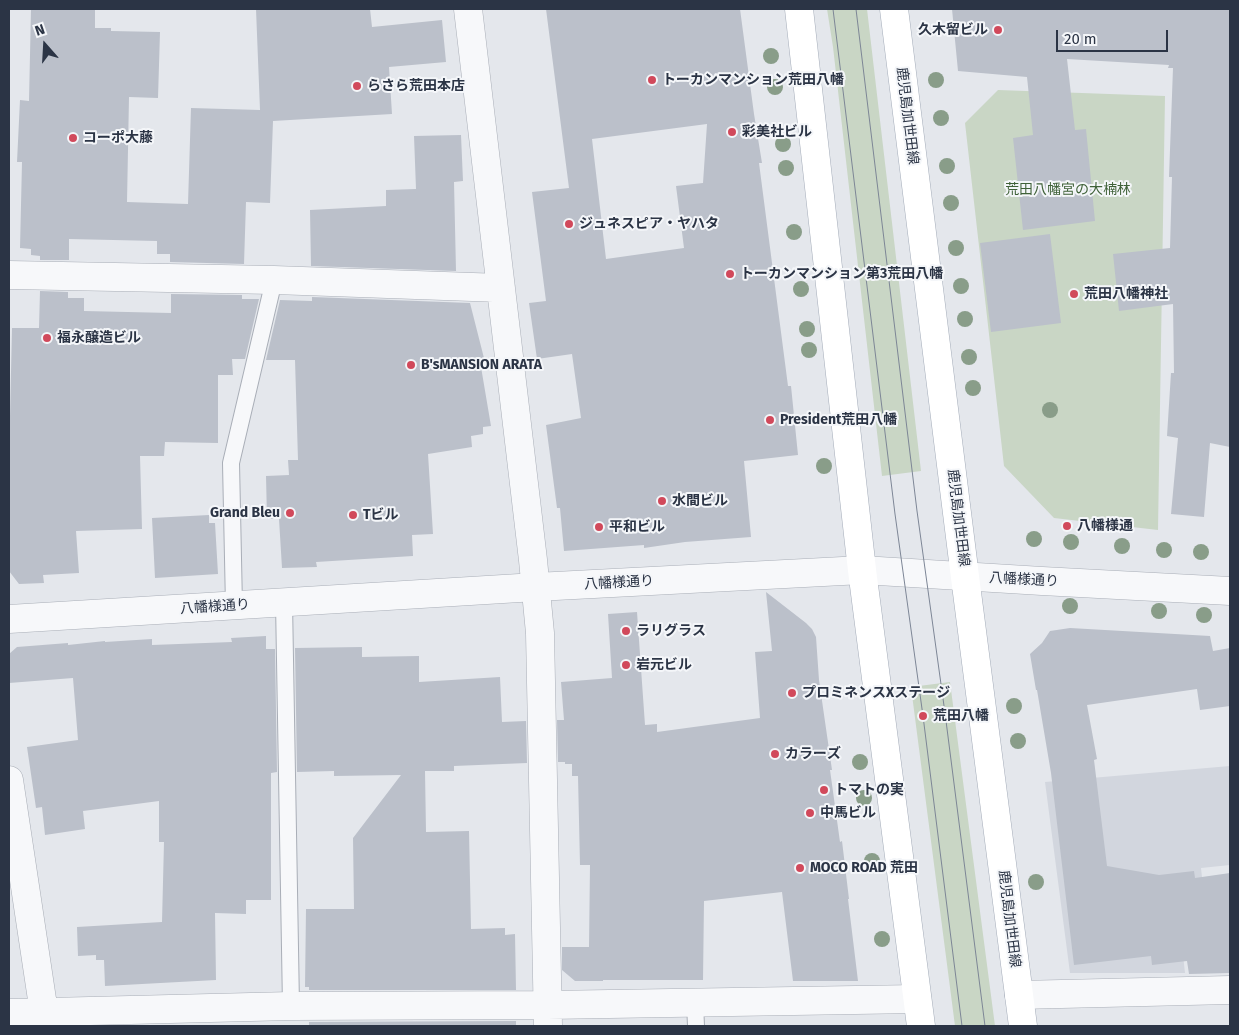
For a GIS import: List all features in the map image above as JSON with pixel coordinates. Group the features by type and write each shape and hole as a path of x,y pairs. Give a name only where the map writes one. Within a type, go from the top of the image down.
{"main road":[{"path":"799,9 862,570 921,1026"},
{"name":"鹿児島加世田線","path":"894,9 1023,1026"}],"street":[{"path":"468,9 534,560 540,633 548,1016"},
{"path":"9,275 274,280 501,288"},
{"name":"八幡様通り","path":"9,619 536,587 862,570 1230,591"},
{"path":"9,780 45,1019"},
{"path":"1019,995 1230,990"},
{"path":"9,1013 45,1019 291,1006 548,1016 695,1015 917,999"}],"lane":[{"path":"234,606 231,463 274,280"},
{"path":"284,602 291,1006"}],"shaded area":[{"path":"1230,766 1230,865 1201,868 1205,905 1178,910 1185,973 1070,973 1045,782"}],"green space":[{"path":"827,9 867,9 921,471 882,476 833,47"},
{"name":"荒田八幡宮の大楠林","path":"998,90 1165,96 1158,530 1054,518 1004,466 965,123"},
{"path":"950,682 995,1026 955,1026 911,687"}],"building":[{"path":"31,9 95,9 95,28 111,28 111,31 160,32 158,98 129,97 127,202 188,204 191,108 260,110 256,9 370,9 372,27 442,20 446,62 389,67 392,114 273,121 270,203 246,202 244,264 170,262 170,254 157,254 157,241 69,239 69,260 40,260 40,256 31,255 31,249 20,248 22,162 17,162 20,100 29,101"},
{"path":"546,9 740,9 762,163 759,163 788,386 791,386 798,455 744,461 751,537 685,542 644,548 644,545 564,551 560,508 557,508 546,425 581,418 572,354 537,359 529,303 546,301 532,192 569,188","holes":["707,124 703,183 676,186 684,248 606,259 592,139"]},
{"path":"952,9 1230,9 1230,447 1210,443 1204,517 1171,514 1178,438 1167,436 1171,373 1174,373 1173,304 1119,311 1113,254 1170,248 1172,177 1169,177 1173,68 1168,68 1169,65 1067,59 1075,130 1086,129 1095,221 1023,230 1013,138 1033,135 1027,77 958,71"},
{"path":"461,135 463,181 454,182 456,271 311,266 310,210 386,206 386,190 416,189 414,136"},
{"path":"1050,234 1061,323 991,332 980,243"},
{"path":"40,291 68,292 68,298 84,298 84,311 171,313 171,294 242,295 242,299 259,299 245,359 232,359 233,375 218,375 218,443 165,442 164,456 140,456 142,529 76,531 79,573 43,575 44,583 19,584 9,571 12,328 39,328"},
{"path":"312,297 470,303 486,366 481,367 491,426 483,427 483,434 471,436 472,447 428,454 433,534 412,535 413,556 316,562 317,567 282,568 279,519 267,519 266,476 289,475 288,460 298,460 295,360 266,360 280,300 312,301"},
{"path":"209,515 209,523 215,523 218,574 155,578 152,518"},
{"path":"766,592 806,623 816,637 819,680 840,842 842,841 858,981 793,981 782,892 704,901 703,980 575,981 562,970 562,947 589,947 590,865 580,865 578,776 572,776 572,764 558,762 557,720 564,720 561,682 612,678 608,614 637,612 645,725 657,724 657,732 760,718 755,652 772,651"},
{"path":"1070,628 1210,636 1213,651 1230,648 1230,706 1200,710 1197,689 1087,705 1097,759 1094,760 1107,866 1159,875 1194,871 1195,878 1230,873 1230,973 1189,974 1187,961 1152,965 1151,956 1074,965 1051,773 1030,654 1042,643 1050,631"},
{"path":"266,636 266,649 275,649 277,772 271,773 271,900 246,900 246,914 215,913 216,980 105,986 104,960 96,960 96,955 78,956 77,927 162,922 164,842 159,842 159,801 83,811 85,829 45,835 42,807 36,808 27,747 78,740 73,678 9,683 9,654 17,647 68,643 68,645 152,639 152,645 232,642 231,638"},
{"path":"362,647 362,657 419,656 419,682 500,677 502,722 526,721 527,763 454,766 454,771 425,771 426,832 469,831 471,929 505,928 505,935 515,934 516,990 309,990 309,987 305,987 306,909 354,909 353,838 401,775 334,776 334,771 297,772 295,648"},
{"path":"516,1021 516,1026 309,1026 309,1022"}],"tram line":[{"path":"833,9 895,514 923,716 962,1026"},
{"path":"856,9 917,511 985,1026"}],"place":[{"name":"久木留ビル","path":"998,30"},
{"name":"トーカンマンション荒田八幡","path":"652,80"},
{"name":"らさら荒田本店","path":"357,86"},
{"name":"彩美社ビル","path":"732,132"},
{"name":"コーポ大藤","path":"73,138"},
{"name":"ジュネスピア・ヤハタ","path":"569,224"},
{"name":"トーカンマンション第3荒田八幡","path":"730,274"},
{"name":"荒田八幡神社","path":"1074,294"},
{"name":"福永醸造ビル","path":"47,338"},
{"name":"B'sMANSION ARATA","path":"411,365"},
{"name":"President荒田八幡","path":"770,420"},
{"name":"水間ビル","path":"662,501"},
{"name":"Grand Bleu","path":"290,513"},
{"name":"Tビル","path":"353,515"},
{"name":"八幡様通","path":"1067,526"},
{"name":"平和ビル","path":"599,527"},
{"name":"ラリグラス","path":"626,631"},
{"name":"岩元ビル","path":"626,665"},
{"name":"プロミネンスXステージ","path":"792,693"},
{"name":"荒田八幡","path":"923,716"},
{"name":"カラーズ","path":"775,754"},
{"name":"トマトの実","path":"824,790"},
{"name":"中馬ビル","path":"810,813"},
{"name":"MOCO ROAD 荒田","path":"800,868"}]}
